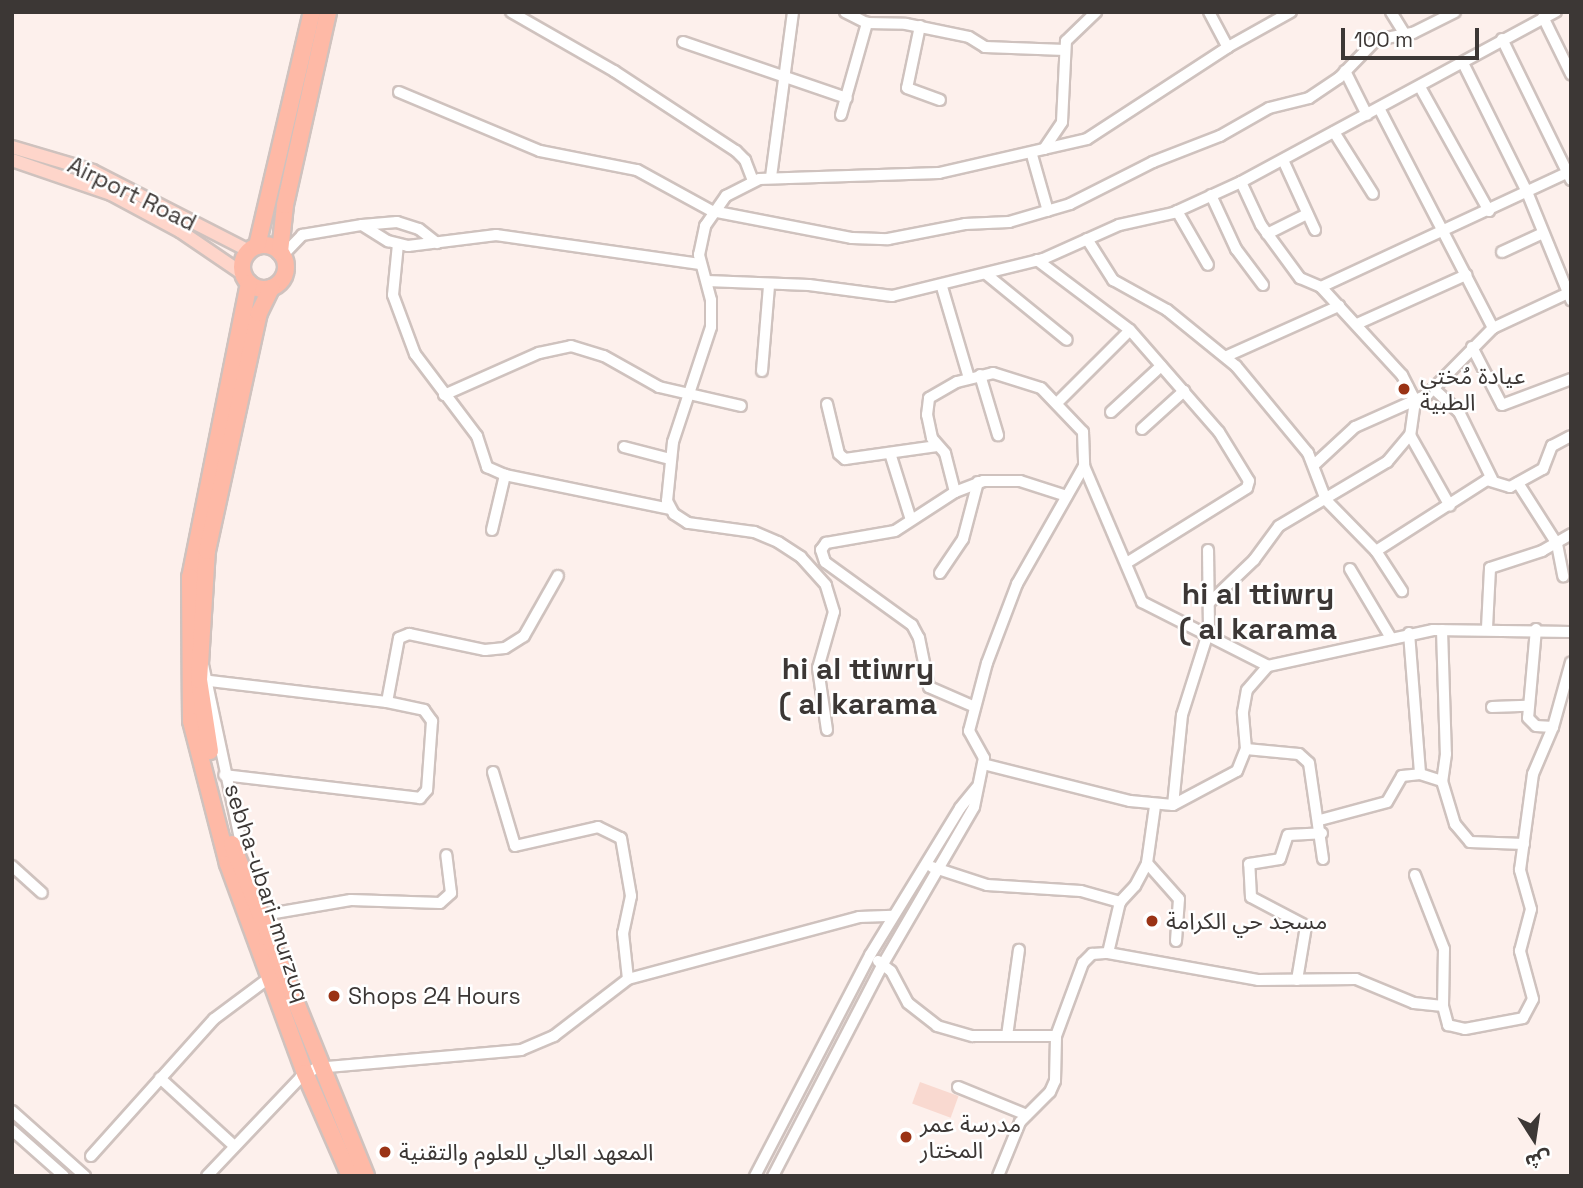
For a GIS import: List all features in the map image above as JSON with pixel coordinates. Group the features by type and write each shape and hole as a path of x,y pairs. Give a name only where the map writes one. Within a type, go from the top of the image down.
{"highway":[{"path":"312,12 253,248 242,262 246,278 271,288 285,272 282,254 285,205 328,12"},
{"path":"253,248 282,254"},
{"name":"sebha-ubari-murzuq","path":"246,278 190,577 188,669 191,721 213,814 269,978 305,1073 350,1176"},
{"name":"sebha-ubari-murzuq","path":"271,288 259,313 212,525 200,657 201,702 214,773 237,858 366,1176"}],"main road":[{"name":"Airport Road","path":"12,147 93,171 253,248"},
{"name":"Airport Road","path":"12,160 120,198 246,278"}],"street":[{"path":"511,12 614,71 736,151 745,160 753,181"},
{"path":"771,177 787,81 793,12"},
{"path":"845,12 867,23 920,26 969,37 985,47 1065,50"},
{"path":"1044,149 1062,122 1065,50 1072,33 1096,12"},
{"path":"1209,12 1228,47"},
{"path":"670,509 666,485 670,459 711,327 707,281 700,264 700,242 712,211 726,196 753,181 771,177 916,175 1032,155 1044,149 1087,139 1228,47 1291,12"},
{"path":"1391,12 1405,34"},
{"path":"398,92 540,151 637,170 712,211 869,240 1009,222 1048,211 1220,136 1269,108 1309,98 1345,71 1376,40 1405,34 1454,12"},
{"path":"707,281 769,286 798,284 892,296 942,287 1037,260 1087,239 1177,211 1241,182 1556,12"},
{"path":"1543,18 1571,74"},
{"path":"841,115 867,23"},
{"path":"920,26 907,88 940,100"},
{"path":"1321,287 1527,191 1570,174 1502,39"},
{"path":"682,42 721,52 787,81 847,98"},
{"path":"1314,465 1355,426 1415,401 1434,389 1493,328 1569,297 1527,191 1463,64"},
{"path":"1345,71 1367,114"},
{"path":"1420,87 1489,211"},
{"path":"1379,108 1493,328"},
{"path":"1334,132 1373,194"},
{"path":"1032,155 1048,211"},
{"path":"1283,160 1315,230"},
{"path":"1210,602 1254,560 1279,526 1387,462 1410,435 1415,401 1388,356 1321,287 1304,283 1267,234 1241,182"},
{"path":"1211,195 1236,249 1263,285"},
{"path":"1177,211 1208,265"},
{"path":"1267,234 1307,214"},
{"path":"282,254 302,234 397,222 419,229 437,243"},
{"path":"362,225 398,244 437,243 496,235 700,264"},
{"path":"1502,251 1543,233"},
{"path":"1087,239 1113,280 1167,310 1227,356 1314,465 1326,500 1376,551 1402,591"},
{"path":"398,244 393,273 396,305 418,359 477,436 488,467 505,475 670,509 695,526 742,529 778,542 826,585 834,612 818,668 827,730"},
{"path":"1037,260 1130,330 1227,443 1249,485 1128,562"},
{"path":"986,274 1067,340"},
{"path":"1357,324 1466,275"},
{"path":"762,371 769,286"},
{"path":"942,287 998,435"},
{"path":"1227,356 1339,306"},
{"path":"1057,402 1130,330"},
{"path":"444,395 538,353 571,346 604,356 659,387 741,406"},
{"path":"1472,347 1502,405 1571,379"},
{"path":"1111,412 1161,366"},
{"path":"955,492 945,453 937,446 927,415 929,398 974,377 993,373 1024,380 1057,402 1083,432 1084,466 1128,562 1137,592 1149,608 1268,666"},
{"path":"1434,389 1458,412 1492,479 1504,487 1518,484 1543,469 1552,446 1571,436"},
{"path":"1142,429 1184,391"},
{"path":"827,404 842,457 937,446"},
{"path":"1410,435 1450,506"},
{"path":"624,447 670,459"},
{"path":"890,453 911,520"},
{"path":"773,1176 883,964 974,807 983,764 982,752 970,736 975,707 1017,584 1084,466"},
{"path":"492,530 505,475"},
{"path":"1376,551 1492,479"},
{"path":"975,707 929,687 919,638 912,625 820,555 826,543 886,534 955,492 978,482 1020,481 1067,496"},
{"path":"940,573 963,539 978,482"},
{"path":"1518,484 1556,544 1563,576"},
{"path":"1487,628 1490,568 1556,544 1571,534"},
{"path":"1173,805 1182,715 1196,660 1207,638 1210,602 1208,550"},
{"path":"1350,569 1391,638"},
{"path":"387,702 399,638 409,634 485,650 505,649 524,636 558,576"},
{"path":"983,764 1156,806 1173,805 1228,780 1247,749 1243,712 1247,690 1268,666 1409,633 1487,628 1571,632"},
{"path":"1536,629 1528,718 1536,726 1553,727"},
{"path":"1442,630 1446,754 1442,781 1462,837 1478,844 1524,844"},
{"path":"1409,633 1420,774"},
{"path":"200,657 210,681 223,775 241,843 237,858"},
{"path":"1415,875 1444,949 1443,1006 1448,1025 1465,1029 1510,1024 1529,1011 1532,992 1520,951 1531,909 1520,870 1535,763 1553,727 1571,662"},
{"path":"210,681 387,702 421,709 431,718 424,797 223,775"},
{"path":"1492,707 1527,706"},
{"path":"1247,749 1299,754 1310,763 1322,833 1323,859"},
{"path":"492,772 515,846 598,827 621,838 631,896 623,933 628,979"},
{"path":"1320,820 1387,802 1402,776 1420,774 1442,781"},
{"path":"755,1176 870,956 924,864 976,788"},
{"path":"1108,953 1120,902 1135,886 1147,863 1156,806"},
{"path":"1297,981 1306,926 1251,897 1249,864 1280,859 1289,835 1322,833"},
{"path":"262,915 339,901 440,903 451,893 446,855"},
{"path":"1147,863 1179,899 1175,941"},
{"path":"924,864 987,885 1081,891 1120,902"},
{"path":"12,866 42,893"},
{"path":"212,1174 233,1145 305,1073 321,1067 521,1050 554,1036 628,979 859,917 893,916"},
{"path":"1007,1036 1019,950"},
{"path":"999,1176 1020,1122 1046,1100 1055,1080 1056,1035 1085,959 1108,953 1258,980 1356,979 1414,1003 1443,1006"},
{"path":"870,956 883,964 908,1003 937,1026 973,1036 1056,1035"},
{"path":"91,1156 219,1013 269,978"},
{"path":"160,1078 233,1145"},
{"path":"958,1087 1027,1115"},
{"path":"12,1111 85,1176"},
{"path":"12,1130 64,1176"},
{"path":"28,1144 38,1134"}],"shaded area":[{"path":"920,1082 959,1096 951,1118 912,1104"}],"place":[{"name":"عيادة مُختي الطبية","path":"1404,389"},
{"name":"مسجد حي الكرامة","path":"1152,921"},
{"name":"Shops 24 Hours","path":"334,996"},
{"name":"مدرسة عمر المختار","path":"906,1137"},
{"name":"المعهد العالي للعلوم والتقنية","path":"385,1152"}],"district":[{"name":"hi al ttiwry ( al karama","path":"1258,611"},
{"name":"hi al ttiwry ( al karama","path":"858,686"}]}
